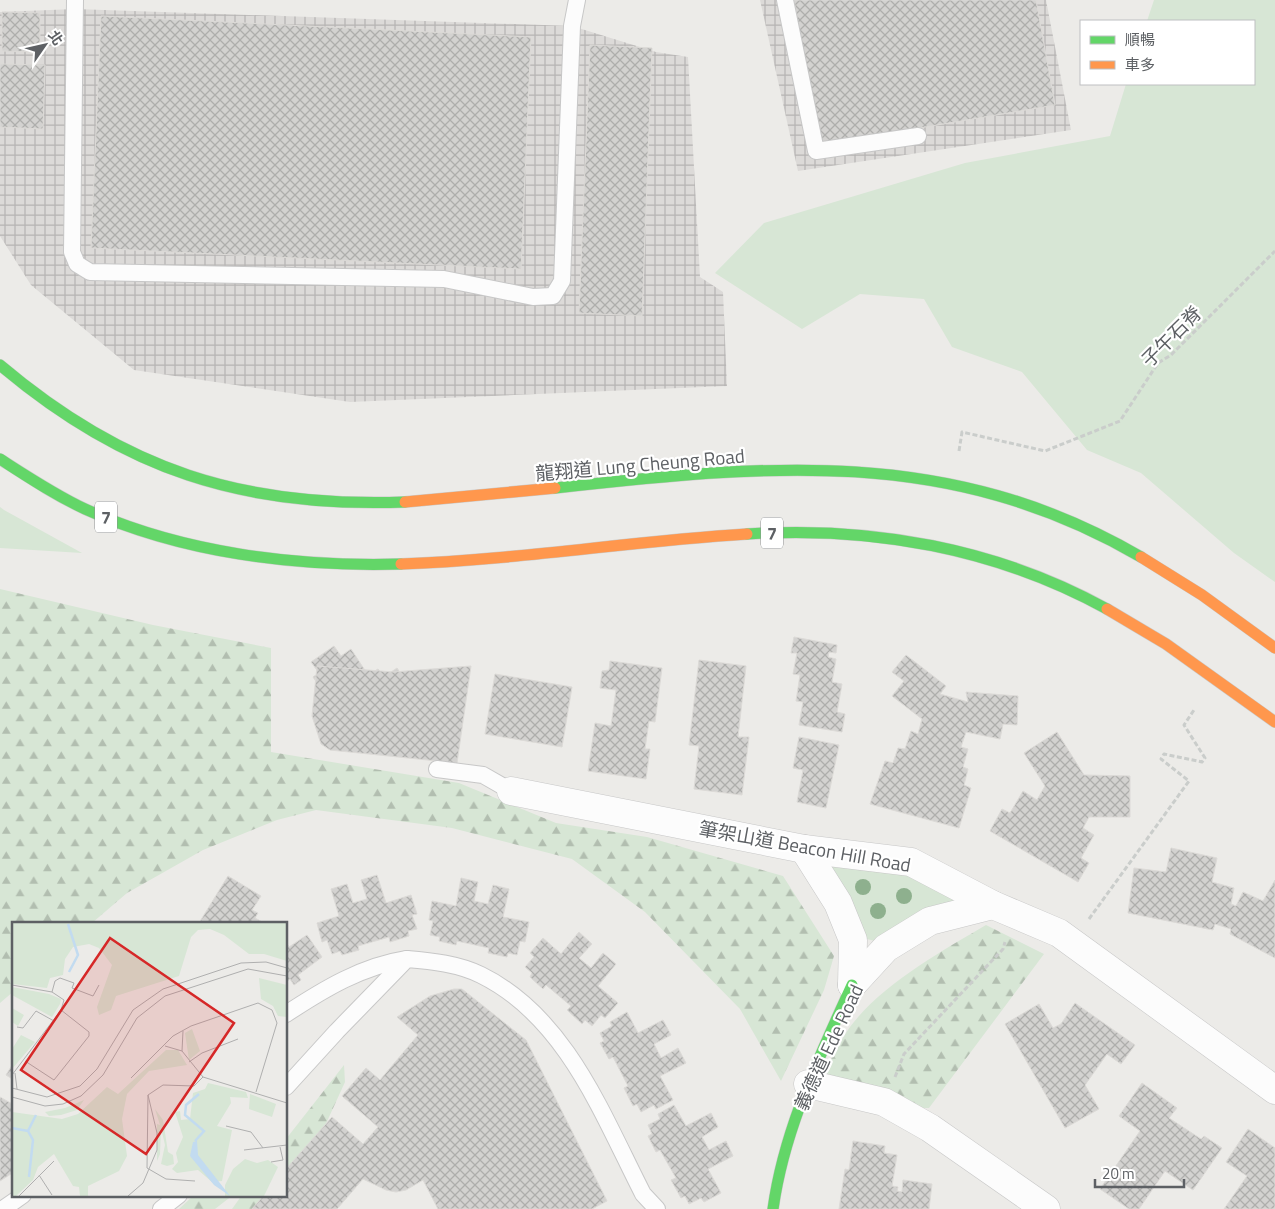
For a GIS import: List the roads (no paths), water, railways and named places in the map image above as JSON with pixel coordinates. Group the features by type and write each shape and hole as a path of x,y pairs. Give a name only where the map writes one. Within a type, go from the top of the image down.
{"main road":[{"name":"龍翔道 Lung Cheung Road","path":"0,365 79,426 121,449 157,465 199,479 241,491 293,499 344,502 409,501 505,494 697,473 766,470 831,470 902,475 957,484 1053,512 1094,531 1182,581 1275,648"},
{"name":"7","path":"0,459 64,498 98,514 137,528 223,551 292,561 378,565 426,563 659,540 736,534 800,533 867,536 963,551 1051,581 1130,622 1182,655 1275,722"},
{"name":"義德道 Ede Road","path":"773,1209 781,1159 808,1084 852,985"}],"street":[{"name":"筆架山道 Beacon Hill Road","path":"511,792 804,849 911,862 993,905 1059,933 1275,1090"},
{"path":"804,849 838,903 853,940 852,985"},
{"name":"義德道 Ede Road","path":"852,985 886,948 930,921 993,905"},
{"path":"808,1084 884,1102 930,1128 1046,1209"}],"lane":[{"path":"75,0 72,252 77,264 90,272 444,279 533,297 553,296 562,281 572,26 577,0"},
{"path":"785,0 816,151 918,136"},
{"path":"437,769 483,775 511,792"},
{"path":"288,1013 317,994 364,969 408,959 444,963 480,974 511,993 537,1014 560,1043 582,1077 643,1194 657,1209"},
{"path":"288,1085 337,1031 408,959"},
{"path":"4,1209 22,1196"},
{"path":"161,1209 178,1196"}]}
